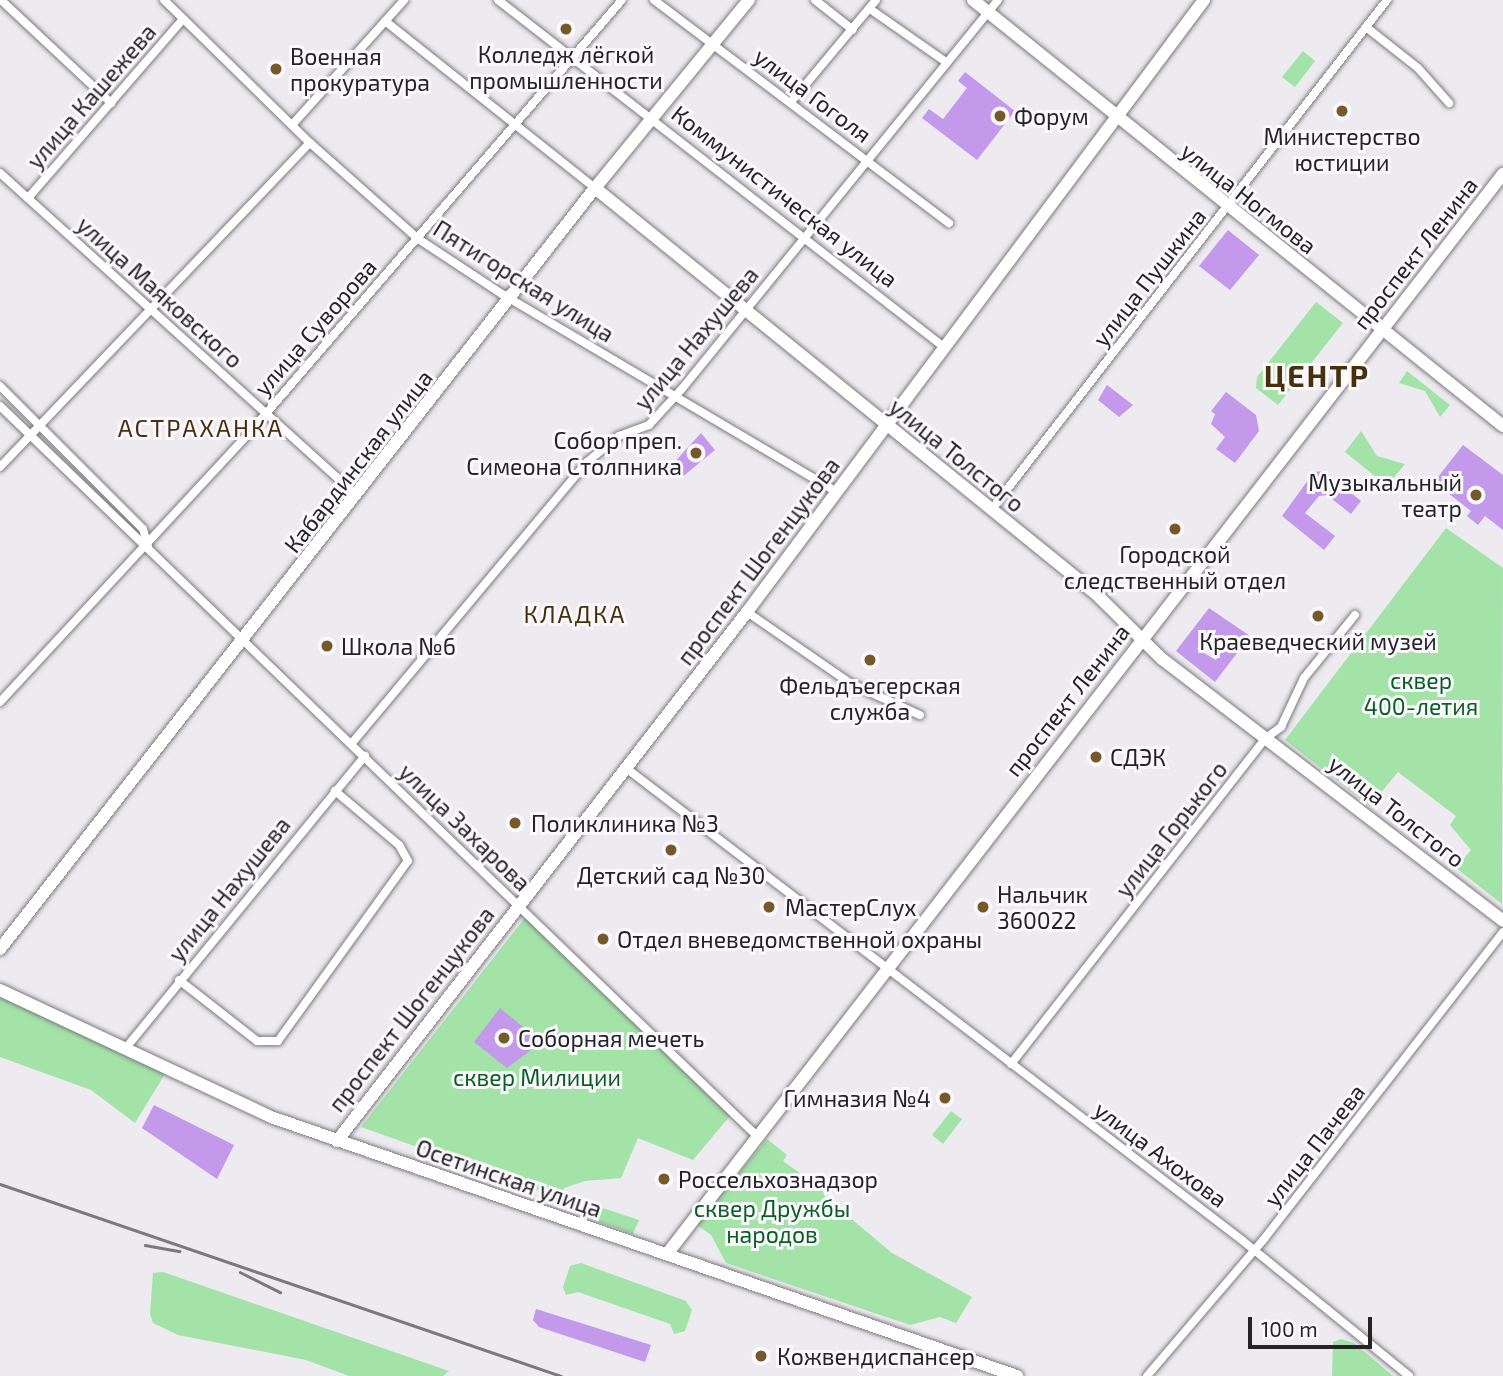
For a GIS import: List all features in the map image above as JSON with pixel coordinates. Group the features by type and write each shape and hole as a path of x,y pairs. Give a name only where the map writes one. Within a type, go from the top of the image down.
{"main road":[{"name":"Кабардинская улица","path":"0,949 245,640 595,188 749,0"},
{"name":"улица Ногмова","path":"973,0 1226,208 1503,426"},
{"name":"проспект Шогенцукова","path":"337,1141 747,612 1205,0"},
{"name":"проспект Ленина","path":"667,1254 756,1135 1503,174"},
{"name":"улица Толстого","path":"595,188 748,307 1143,638 1162,659 1503,920"},
{"name":"Осетинская улица","path":"0,990 237,1104 1017,1376"}],"street":[{"path":"1,0 111,103"},
{"name":"Пятигорская улица","path":"164,0 310,143 417,237 511,299 837,492"},
{"path":"292,125 404,0"},
{"name":"Коммунистическая улица","path":"498,0 653,116 945,348"},
{"name":"улица Суворова","path":"0,702 148,546 266,414 622,0"},
{"name":"улица Гоголя","path":"654,0 948,223"},
{"path":"815,0 853,30"},
{"path":"791,102 876,0"},
{"name":"улица Нахушева","path":"352,743 587,462 619,436 649,425 998,0"},
{"name":"улица Пушкина","path":"992,510 1387,0"},
{"path":"870,9 946,62"},
{"name":"улица Кашежева","path":"28,198 183,19"},
{"name":"улица Толстого","path":"385,21 595,188"},
{"path":"1366,27 1418,68 1449,103"},
{"path":"0,467 153,311 310,143"},
{"name":"улица Маяковского","path":"0,173 357,496"},
{"name":"улица Захарова","path":"0,386 143,529 148,546"},
{"name":"улица Захарова","path":"0,406 756,1135"},
{"path":"747,612 850,683 920,715"},
{"name":"улица Горького","path":"1011,1064 1266,738 1281,727 1304,678 1355,615"},
{"name":"улица Нахушева","path":"125,1049 365,756"},
{"name":"улица Ахохова","path":"626,768 1254,1250 1409,1376"},
{"path":"179,980 257,1041 278,1041 408,861 399,845 334,791"},
{"name":"улица Пачева","path":"1147,1376 1254,1250 1503,932"}],"green space":[{"path":"1303,51 1315,61 1295,87 1282,77"},
{"path":"1316,302 1343,323 1278,405 1256,388 1257,377"},
{"path":"1407,371 1450,405 1440,417 1425,391 1399,383"},
{"path":"1361,431 1377,456 1405,464 1387,486 1345,452"},
{"name":"сквер 400-летия","path":"1446,528 1503,568 1502,904 1456,868 1471,850 1450,825 1456,816 1398,772 1370,806 1285,740"},
{"name":"сквер Милиции","path":"527,915 730,1116 693,1160 638,1138 621,1178 585,1181 564,1188 560,1198 361,1127"},
{"path":"0,997 165,1074 135,1123 91,1090 0,1057"},
{"path":"951,1111 962,1119 943,1144 932,1135"},
{"name":"сквер Дружбы народов","path":"767,1139 787,1155 783,1161 822,1189 829,1208 836,1206 892,1253 972,1297 956,1323 940,1317 910,1325 726,1263 711,1235 697,1225"},
{"path":"581,1201 639,1220 633,1234 576,1214 573,1206"},
{"path":"581,1263 686,1301 692,1310 685,1331 674,1334 670,1324 578,1292 566,1295 563,1287 570,1266"},
{"path":"162,1272 449,1371 443,1376 349,1376 306,1360 178,1335 153,1323 150,1314 153,1273"},
{"path":"1341,1339 1354,1343 1393,1376 1332,1376 1333,1342"}],"building":[{"path":"965,72 1015,111 977,160 922,118 929,109 943,119 967,88 958,81"},
{"path":"1228,230 1259,255 1230,290 1199,266"},
{"path":"1107,385 1133,405 1119,417 1098,400"},
{"path":"1226,392 1256,415 1259,431 1235,463 1216,449 1225,437 1211,424 1215,414 1211,411"},
{"name":"Собор преп. Симеона Столпника","path":"701,433 715,450 681,478 671,466"},
{"name":"Музыкальный театр","path":"1463,445 1503,475 1503,530 1485,516 1478,525 1467,516 1471,511 1434,482"},
{"path":"1324,471 1361,501 1351,514 1327,495 1319,496 1305,513 1335,536 1324,550 1282,516 1314,472"},
{"path":"1209,608 1250,636 1215,682 1176,651","holes":["1210,632 1227,644 1216,660 1197,649"]},
{"name":"Соборная мечеть","path":"500,1008 533,1035 525,1045 531,1050 507,1068 474,1042"},
{"path":"154,1105 234,1145 217,1179 142,1128"},
{"path":"536,1309 651,1345 645,1362 539,1327 533,1320"}],"railway":[{"path":"0,1184 561,1376"},
{"path":"145,1245 179,1251"},
{"path":"240,1272 280,1292"}],"place":[{"name":"Колледж лёгкой промышленности","path":"566,29"},
{"name":"Военная прокуратура","path":"276,69"},
{"name":"Министерство юстиции","path":"1342,111"},
{"name":"Форум","path":"1000,116"},
{"name":"Собор преп. Симеона Столпника","path":"696,453"},
{"name":"Музыкальный театр","path":"1476,495"},
{"name":"Городской следственный отдел","path":"1175,529"},
{"name":"Краеведческий музей","path":"1318,616"},
{"name":"Школа №6","path":"327,646"},
{"name":"Фельдъегерская служба","path":"870,660"},
{"name":"СДЭК","path":"1096,757"},
{"name":"Поликлиника №3","path":"515,823"},
{"name":"Детский сад №30","path":"671,850"},
{"name":"МастерСлух","path":"769,907"},
{"name":"Нальчик 360022","path":"983,907"},
{"name":"Отдел вневедомственной охраны","path":"603,939"},
{"name":"Соборная мечеть","path":"504,1038"},
{"name":"Гимназия №4","path":"945,1098"},
{"name":"Россельхознадзор","path":"664,1179"},
{"name":"Кожвендиспансер","path":"761,1356"}],"district":[{"name":"ЦЕНТР","path":"1317,375"},
{"name":"АСТРАХАНКА","path":"201,428"},
{"name":"КЛАДКА","path":"575,614"}]}
